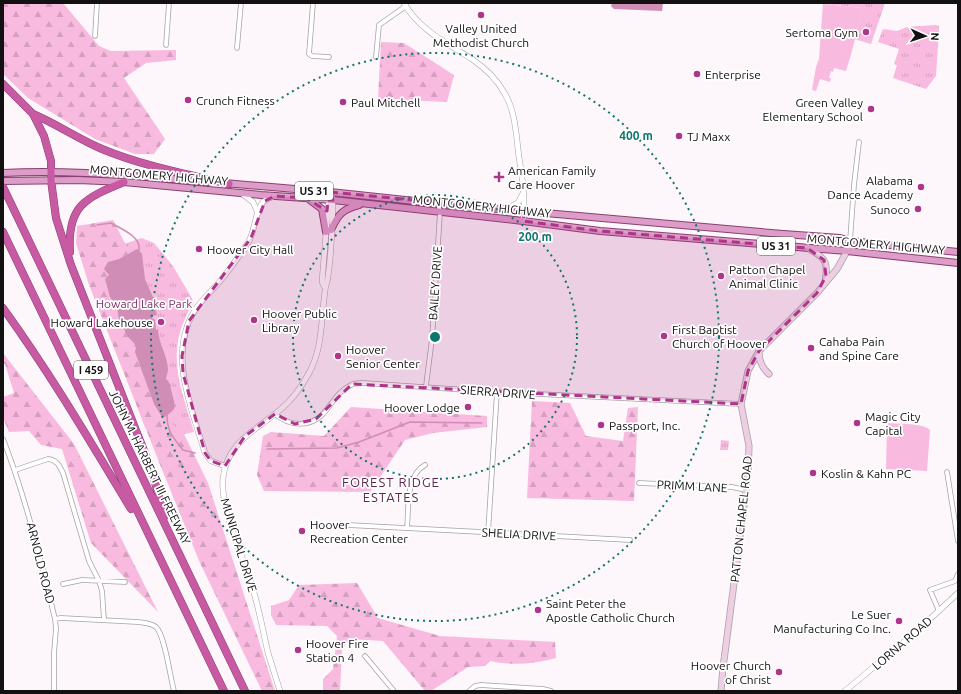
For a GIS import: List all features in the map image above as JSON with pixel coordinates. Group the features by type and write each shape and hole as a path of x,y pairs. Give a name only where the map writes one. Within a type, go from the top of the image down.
{"highway":[{"path":"3,84 33,114 42,130 51,161 50,171 56,218 71,265 150,466 171,535"},
{"path":"33,114 48,120 73,136 124,158 149,166 229,184"},
{"path":"71,265 69,238 72,219 81,206 91,196 124,182"},
{"name":"JOHN M. HARBERT III FREEWAY","path":"3,188 245,691"},
{"name":"I 459","path":"3,232 224,691"},
{"path":"3,308 58,388 152,544"}],"main road":[{"name":"MONTGOMERY HIGHWAY","path":"3,173 50,171 135,176 330,192 438,203 840,238 850,241 958,252"},
{"name":"MONTGOMERY HIGHWAY","path":"3,181 78,180 124,182 330,200 524,221 600,231 807,248 958,263"},
{"path":"306,198 322,209 328,231"},
{"path":"328,231 344,210 364,204"},
{"name":"PATTON CHAPEL ROAD","path":"721,691 748,475 749,446 741,404 748,372 759,351 817,294 837,269 848,252 850,241"},
{"path":"807,248 820,255 824,260 826,276 824,284"},
{"path":"759,351 761,364 769,374"}],"street":[{"path":"95,36 97,3"},
{"path":"166,45 169,3"},
{"path":"238,48 241,3"},
{"path":"313,3 309,54 312,56 329,58"},
{"path":"376,57 379,25 405,4 421,25 482,66 501,86 514,117 524,192 524,221"},
{"path":"850,241 859,142"},
{"name":"MUNICIPAL DRIVE","path":"280,691 252,586 224,500 223,478 226,466 233,450 245,436 275,414 296,394 311,369 319,347 325,289 328,277 330,192"},
{"path":"505,209 518,203 524,192"},
{"path":"241,193 253,202 258,213"},
{"path":"226,466 211,461 204,449 185,381 182,356 184,335 195,310 221,280 251,238 258,213 265,201 275,196"},
{"name":"BAILEY DRIVE","path":"426,386 432,339 440,212 438,203"},
{"name":"SIERRA DRIVE","path":"275,414 281,420 295,424 309,422 322,415 340,392 352,384 363,383 426,386 497,392 741,404"},
{"path":"488,533 497,392"},
{"name":"ARNOLD ROAD","path":"3,440 15,470 25,502 55,619 54,691"},
{"path":"15,470 48,459 54,460 58,463 63,473 88,562 99,581 102,591 104,620"},
{"path":"407,528 412,482 418,472 425,465"},
{"path":"947,472 958,541"},
{"name":"PRIMM LANE","path":"639,483 732,487 746,490"},
{"name":"SHELIA DRIVE","path":"348,525 630,540"},
{"path":"939,611 930,590 955,581 958,574"},
{"path":"63,584 82,580 125,582"},
{"name":"LORNA ROAD","path":"845,691 958,593"},
{"path":"55,619 61,618 147,623 155,626 160,632 163,640 174,691"},
{"path":"366,656 394,691"},
{"path":"469,691 475,686 481,685 543,689 550,691"}],"highlighted area":[{"path":"330,192 525,211 523,221 600,231 807,248 824,260 826,276 817,293 759,351 748,371 741,404 352,384 316,419 295,424 275,414 245,436 225,466 211,461 205,453 183,373 182,356 189,321 251,238 265,201 275,196 306,198 327,211 328,200 333,200"}],"green space":[{"path":"3,3 63,3 99,46 111,51 176,50 176,60 146,63 124,78 165,139 154,154 135,154 95,139 28,98 3,74"},
{"path":"826,3 885,3 871,44 854,39 863,8"},
{"path":"823,4 863,8 846,71 834,68 833,72 831,71 829,78 831,78 830,82 820,79 816,91 812,90 819,59"},
{"path":"939,26 939,30 936,76 926,89 893,78 897,65 894,64 899,49 878,42 883,29 897,31 907,27"},
{"path":"381,42 404,43 454,75 447,102 378,99"},
{"path":"113,220 130,253 119,259 113,260 109,275 110,297 117,307 119,320 123,325 126,335 134,342 136,347 135,352 154,404 162,417 184,434 208,483 275,691 262,691 200,563 89,285 76,243 77,226"},
{"name":"Howard Lake Park","path":"142,238 154,243 173,266 194,302 179,335 177,366 183,397 194,432 184,434 145,427 81,258"},
{"path":"3,353 74,444 158,612 91,543 62,449 41,445 29,431 9,432 3,418 3,397 14,393 5,364 3,364"},
{"path":"532,401 570,403 586,436 623,441 628,408 638,407 634,501 527,498"},
{"path":"351,407 487,416 487,427 433,433 405,440 370,492 264,491 257,475 263,436 271,432 324,436"},
{"path":"887,423 916,425 930,430 927,471 886,469"},
{"path":"721,440 729,441 728,450 720,450"},
{"path":"357,583 378,618 440,636 555,642 556,658 523,664 498,663 490,661 485,666 468,667 431,691 425,691 383,641 350,639 342,650 340,691 323,691 323,679 333,669 337,636 327,626 276,625 271,615 271,606 289,600 299,585"}],"shaded area":[{"path":"612,3 663,3 662,11 614,9 611,6"},
{"path":"137,249 142,254 145,279 152,295 157,315 152,316 152,318 155,320 156,330 158,329 158,334 168,365 166,379 170,384 175,406 173,410 165,417 162,417 154,404 135,352 136,347 126,335 123,325 119,320 117,307 110,297 105,279 109,275 104,269 108,262 119,259"}],"waterway":[{"path":"97,225 111,223 125,230 137,241 139,250"},
{"path":"167,415 169,430 176,441 183,450 195,453"},
{"path":"267,449 337,448 359,442 410,422 482,423"}],"place":[{"name":"Valley United Methodist Church","path":"481,15"},
{"name":"Sertoma Gym","path":"866,32"},
{"name":"Enterprise","path":"697,74"},
{"name":"Crunch Fitness","path":"188,100"},
{"name":"Paul Mitchell","path":"343,102"},
{"name":"Green Valley Elementary School","path":"871,109"},
{"name":"TJ Maxx","path":"679,136"},
{"name":"American Family Care Hoover","path":"499,177"},
{"name":"Alabama Dance Academy","path":"921,187"},
{"name":"Sunoco","path":"918,209"},
{"name":"Hoover City Hall","path":"199,249"},
{"name":"Patton Chapel Animal Clinic","path":"721,276"},
{"name":"Hoover Public Library","path":"254,320"},
{"name":"Howard Lakehouse","path":"161,322"},
{"name":"First Baptist Church of Hoover","path":"664,336"},
{"name":"Cahaba Pain and Spine Care","path":"811,348"},
{"name":"Hoover Senior Center","path":"338,356"},
{"name":"Hoover Lodge","path":"468,407"},
{"name":"Magic City Capital","path":"857,423"},
{"name":"Passport, Inc.","path":"601,425"},
{"name":"Koslin & Kahn PC","path":"813,473"},
{"name":"Hoover Recreation Center","path":"302,531"},
{"name":"Saint Peter the Apostle Catholic Church","path":"538,610"},
{"name":"Le Suer Manufacturing Co Inc.","path":"899,621"},
{"name":"Hoover Fire Station 4","path":"298,650"},
{"name":"Hoover Church of Christ","path":"779,672"}],"district":[{"name":"FOREST RIDGE ESTATES","path":"391,490"}]}
